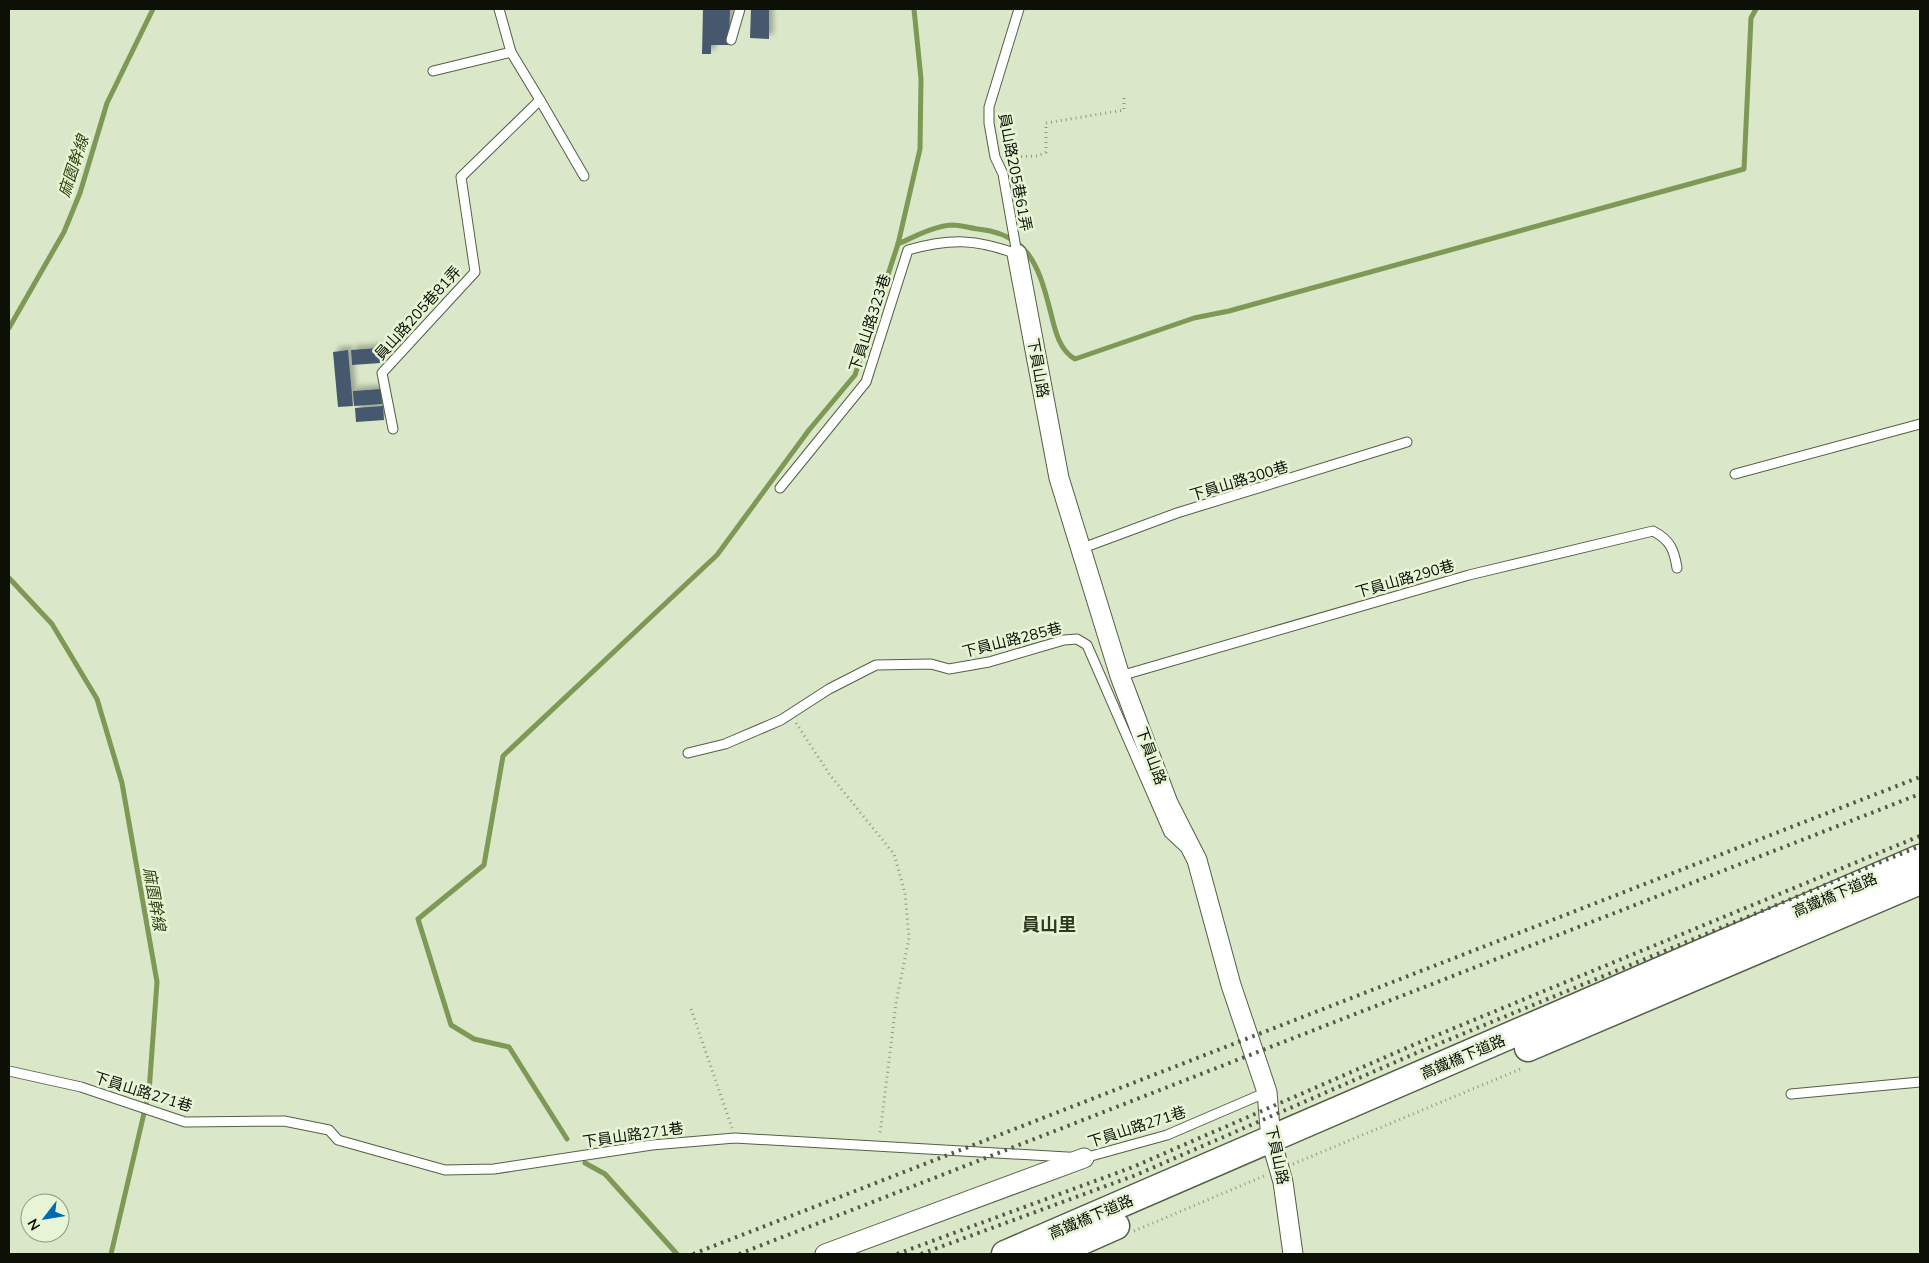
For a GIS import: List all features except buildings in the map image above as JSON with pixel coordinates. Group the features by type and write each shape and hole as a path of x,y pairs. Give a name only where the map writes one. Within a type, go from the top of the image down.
{"street":[{"name":"下員山路","path":"1017,254 1059,478 1120,676 1168,803 1197,860 1231,985 1266,1092 1293,1254"},
{"name":"高鐵橋下道路","path":"1053,1254 1276,1155 1920,858"},
{"name":"高鐵橋下道路","path":"1005,1254 1276,1155 1920,881"},
{"path":"825,1254 1084,1158"}],"lane":[{"path":"499,9 511,52 584,176"},
{"path":"731,40 740,9"},
{"name":"員山路205巷61弄","path":"1017,254 1003,174 995,157 989,123 989,107 1019,9"},
{"path":"433,71 511,52"},
{"name":"員山路205巷81弄","path":"394,429 382,373 475,272 461,177 540,100"},
{"name":"下員山路323巷","path":"780,488 866,382 908,250 932,243 965,240 992,244 1017,254"},
{"path":"1735,474 1920,424"},
{"name":"下員山路300巷","path":"1080,549 1177,513 1407,442"},
{"name":"下員山路290巷","path":"1120,676 1469,575 1653,531 1666,538 1674,549 1677,568"},
{"name":"下員山路285巷","path":"688,753 725,744 790,714 829,689 876,665 931,664 949,669 989,662 1064,640 1077,639 1087,644 1169,834 1197,860"},
{"name":"下員山路271巷","path":"9,1071 81,1087 185,1122 275,1121 329,1130 338,1140 444,1170 494,1169 652,1145 735,1138 1084,1158 1166,1135 1266,1092"},
{"path":"1791,1094 1920,1082"}],"path":[{"path":"995,157 1038,156 1046,152 1046,123 1124,110 1124,98"},
{"path":"790,714 830,775 894,854 905,893 908,938 896,1003 879,1146"},
{"path":"691,1009 735,1138"},
{"path":"1133,1231 1276,1155 1524,1067"}],"waterway":[{"name":"麻園幹線","path":"9,328 64,232 80,193 107,103 153,9"},
{"path":"567,1139 509,1047 474,1039 451,1025 418,919 484,865 503,756 717,555 809,430 855,375 898,244 920,149 921,79 914,9"},
{"path":"898,244 931,230 952,225 995,232 1019,244 1035,264 1060,343 1069,355 1075,359 1194,318 1229,311 1744,169 1751,18 1756,9"},
{"name":"麻園幹線","path":"9,578 52,624 97,699 122,783 157,982 149,1092 111,1254"},
{"path":"585,1163 605,1174 677,1254"}],"railway":[{"path":"693,1254 1920,777"},
{"path":"739,1254 1920,794"},
{"path":"897,1254 1133,1167 1418,1043 1920,836"},
{"path":"921,1254 1136,1175 1421,1051 1920,846"}],"district":[{"name":"員山里","path":"1049,925"}]}
